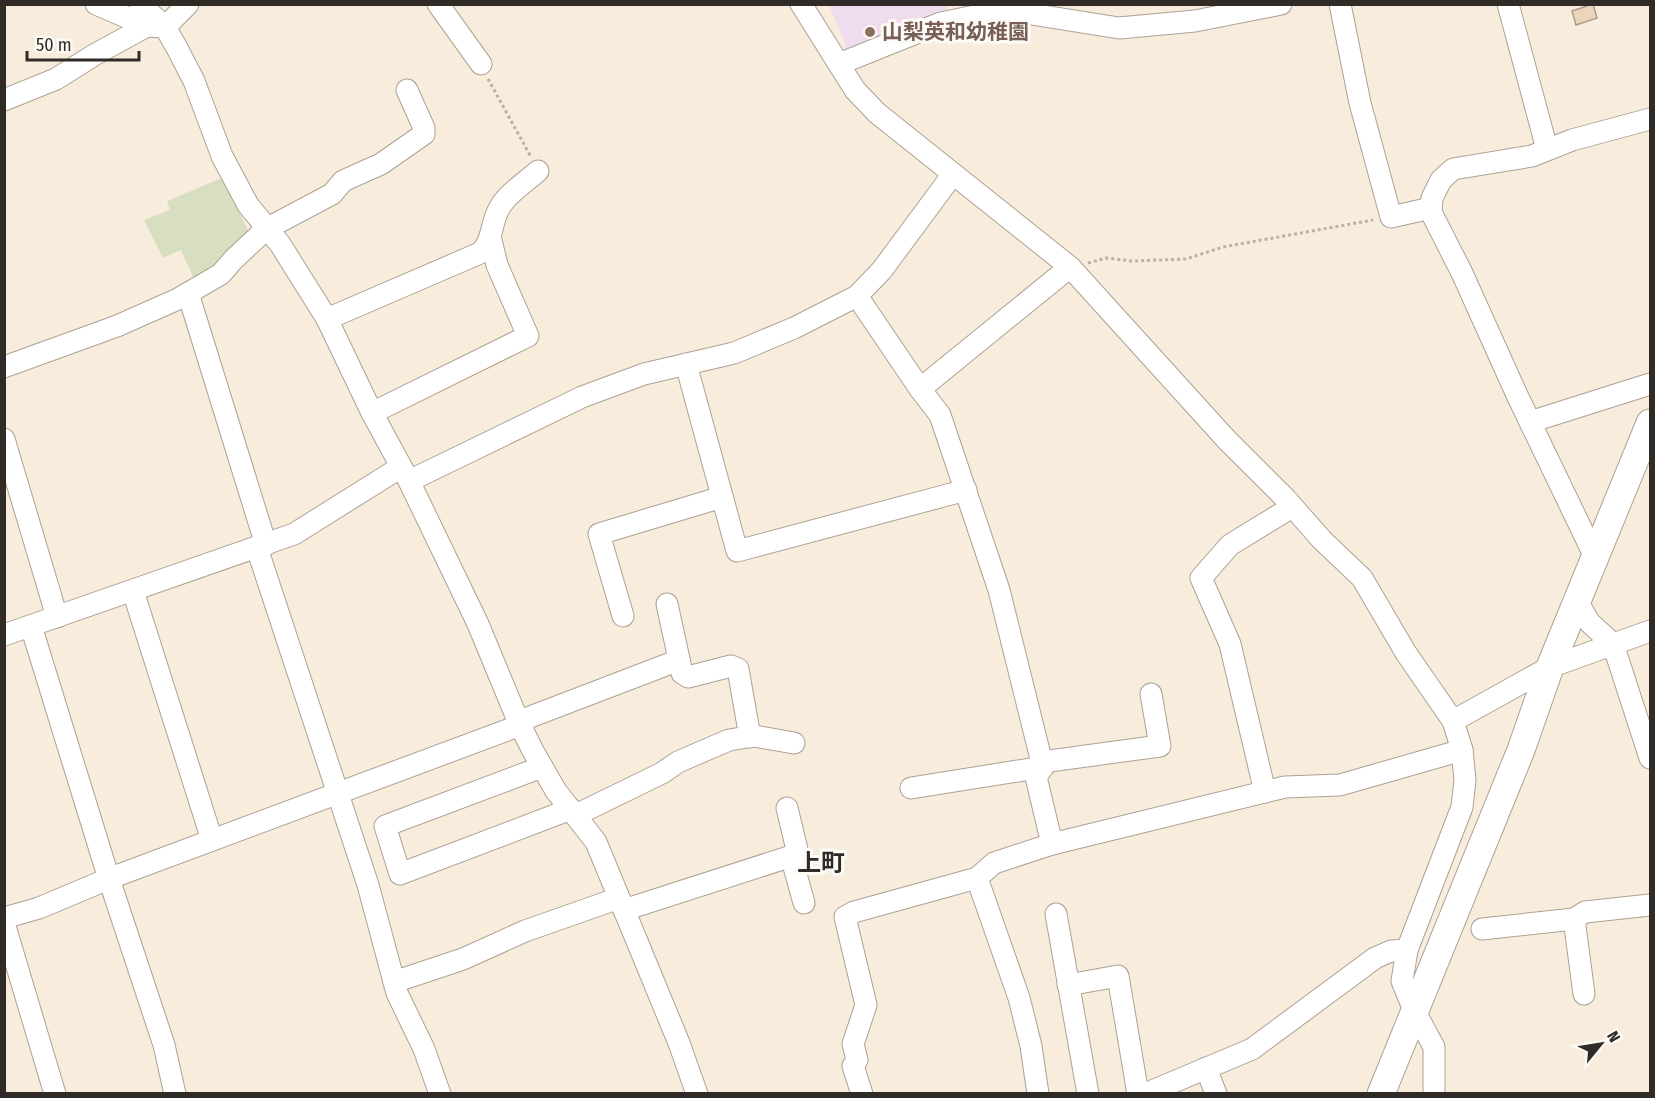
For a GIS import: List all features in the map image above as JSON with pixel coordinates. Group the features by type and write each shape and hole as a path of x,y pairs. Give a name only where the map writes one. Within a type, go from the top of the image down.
{"main road":[{"path":"1381,1094 1521,750 1550,667 1650,423"}],"street":[{"path":"96,4 156,27"},
{"path":"140,4 194,81 222,156 248,205 280,244 327,319 478,624 519,723 556,792 596,842 679,1042 697,1094"},
{"path":"4,100 56,79 94,55 156,27 188,4"},
{"path":"438,4 481,64"},
{"path":"801,4 855,90 877,113 1072,270 1226,440 1322,540 1362,578 1406,653 1453,721 1462,750 1465,780 1462,807 1407,950 1402,981 1414,1010 1434,1047 1434,1094"},
{"path":"839,64 941,23 989,12 1025,13 1119,28 1195,21 1281,4"},
{"path":"1340,4 1360,103 1391,217 1431,208"},
{"path":"1508,4 1547,149"},
{"path":"4,367 117,326 188,293 221,274 232,260 266,229 332,194 343,181 381,164 424,134 424,128 407,90"},
{"path":"1595,557 1462,273 1431,212 1432,198 1441,180 1453,169 1532,156 1572,140 1650,120"},
{"path":"327,319 480,254 489,245 493,224 501,205 538,171"},
{"path":"4,635 294,534 405,474 582,397 644,374 734,353 794,328 857,296 882,270 953,174"},
{"path":"372,413 528,336 497,264 490,237"},
{"path":"920,389 1072,270"},
{"path":"188,293 261,546 368,885 397,993 424,1049 440,1094"},
{"path":"857,296 940,415 999,590 1042,764 1036,777 1052,844"},
{"path":"686,364 737,551 966,490"},
{"path":"1530,422 1650,384"},
{"path":"4,439 57,617"},
{"path":"623,616 599,534 722,497"},
{"path":"1265,792 1230,644 1202,578 1230,544 1292,507"},
{"path":"133,591 212,840"},
{"path":"1577,601 1590,623 1613,644 1650,758"},
{"path":"667,604 682,673 688,677 731,666 738,669 750,736"},
{"path":"31,626 105,881 164,1045 175,1094"},
{"path":"1453,721 1550,667 1650,631"},
{"path":"4,918 39,908 212,840 510,729 530,717 679,660"},
{"path":"911,788 1042,764 1160,746 1151,694"},
{"path":"542,767 385,826 400,874 574,812 729,740 750,736 794,742"},
{"path":"861,1094 853,1066 857,1060 853,1044 866,1005 845,917 854,912 977,878 994,863 1052,844 1285,787 1340,785 1462,750"},
{"path":"394,982 463,959 525,931 798,854 787,808"},
{"path":"791,856 804,903"},
{"path":"977,878 1019,998 1031,1046 1038,1094"},
{"path":"1482,929 1574,919 1585,912 1650,905"},
{"path":"1056,914 1088,1094"},
{"path":"1574,919 1584,994"},
{"path":"4,923 56,1094"},
{"path":"1068,985 1118,976 1145,1093 1252,1049 1375,958 1391,951 1407,950"},
{"path":"1206,1068 1216,1094"}],"path":[{"path":"481,64 538,171"},
{"path":"1072,270 1107,258 1131,261 1186,259 1223,247 1391,217"}],"shaded area":[{"name":"山梨英和幼稚園","path":"829,5 947,5 949,12 849,53"}],"green space":[{"path":"222,178 250,234 213,272 195,281 181,250 163,258 144,220 170,210 167,201"}],"building":[{"path":"1593,4 1597,18 1576,25 1572,11"}],"place":[{"name":"山梨英和幼稚園","path":"870,32"}],"district":[{"name":"上町","path":"821,863"}]}
